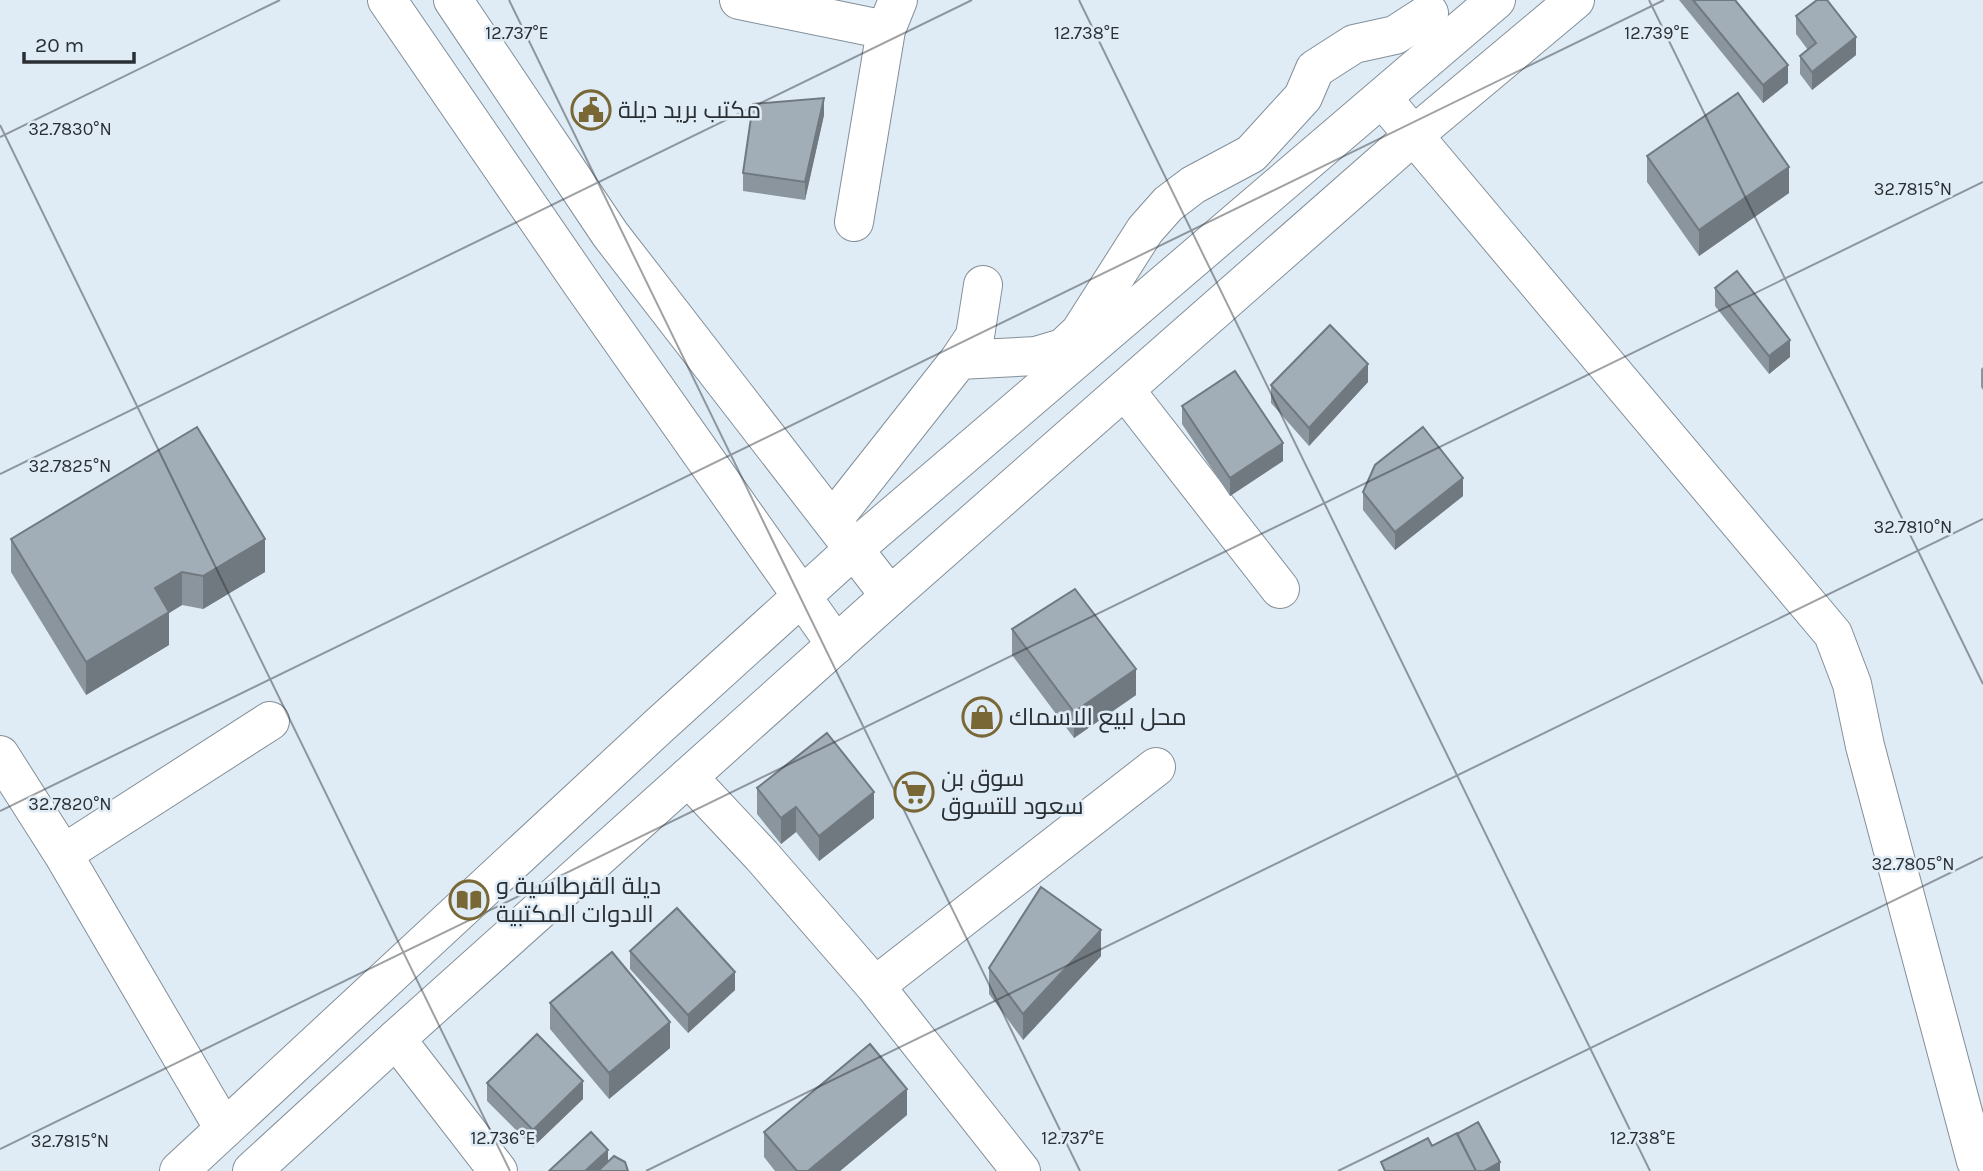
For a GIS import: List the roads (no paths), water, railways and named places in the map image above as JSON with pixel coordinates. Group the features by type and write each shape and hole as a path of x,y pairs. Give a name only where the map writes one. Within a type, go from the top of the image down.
{"street":[{"path":"387,0 836,645"},
{"path":"739,0 892,15 854,222"},
{"path":"959,360 1036,356 1063,348 1080,332 1145,230 1168,204 1193,185 1251,154 1303,97 1315,69 1354,44 1395,35 1432,18 1496,0"},
{"path":"252,1171 890,596 1414,135 1575,0"},
{"path":"411,35 457,2 610,234 890,596"},
{"path":"843,535 1383,99 1432,18"},
{"path":"1383,99 1833,634 1852,684 1868,760 1970,1168"},
{"path":"179,1171 802,596 975,336 983,285"},
{"path":"1125,390 1280,589"},
{"path":"63,854 270,721"},
{"path":"0,755 63,854 224,1129"},
{"path":"875,986 1156,767"},
{"path":"688,777 762,856 875,986 1021,1171"},
{"path":"396,1039 498,1171"}],"place":[{"name":"مكتب بريد ديلة","path":"591,110"},
{"name":"محل لبيع الاسماك","path":"982,717"},
{"name":"سوق بن سعود للتسوق","path":"914,792"},
{"name":"ديلة القرطاسية و الادوات المكتبية","path":"469,900"}]}
